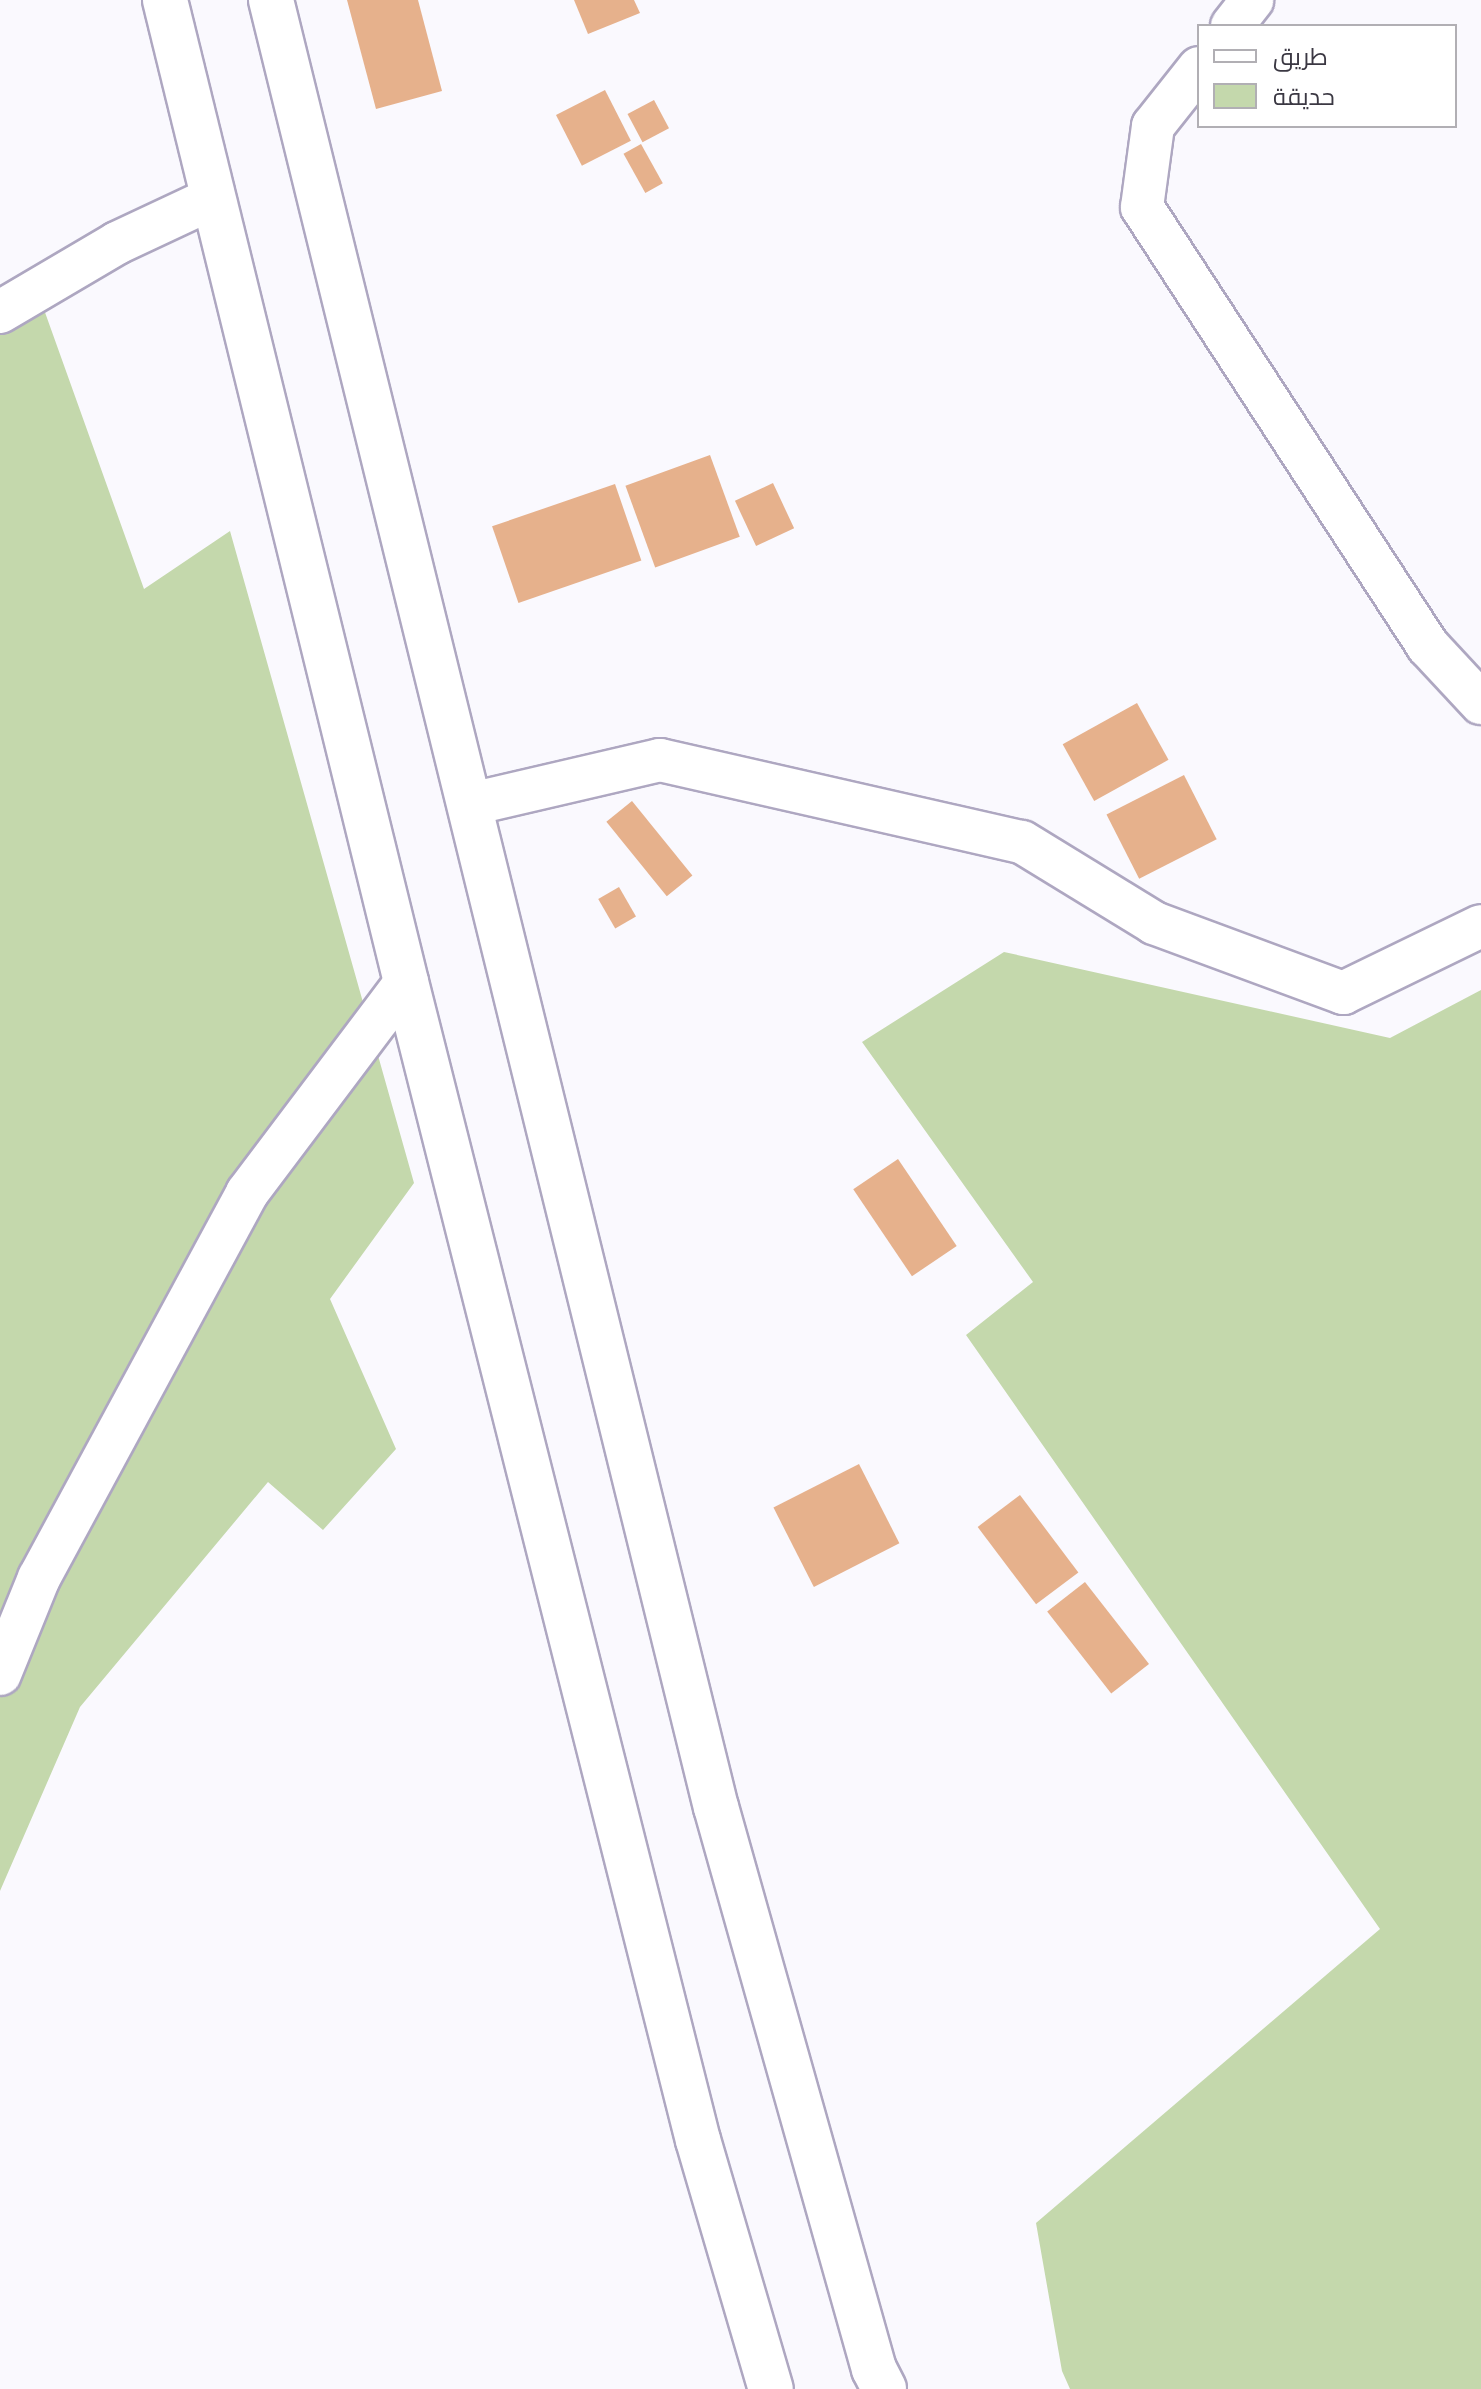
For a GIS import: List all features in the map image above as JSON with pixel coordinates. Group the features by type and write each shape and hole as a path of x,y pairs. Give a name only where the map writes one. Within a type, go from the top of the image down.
{"main road":[{"path":"165,0 406,982 698,2140 771,2389"},
{"path":"271,0 716,1807 874,2369 884,2389"}],"street":[{"path":"1234,24 1252,0"},
{"path":"1197,71 1153,126 1142,207 1428,646 1481,703"},
{"path":"0,312 117,243 213,198"},
{"path":"471,804 660,760 1022,842 1154,923 1343,993 1481,926"},
{"path":"0,1674 39,1578 247,1193 406,982"}],"green space":[{"path":"37,290 144,589 230,531 414,1183 330,1299 396,1449 323,1530 268,1482 80,1707 0,1891 0,311"},
{"path":"1004,952 1390,1038 1481,990 1481,2389 1070,2389 1062,2371 1036,2223 1380,1929 966,1335 1033,1282 862,1042"}],"building":[{"path":"347,0 418,0 442,91 376,109"},
{"path":"574,0 634,0 640,13 588,34"},
{"path":"605,90 631,141 582,166 556,115"},
{"path":"654,100 669,128 643,142 628,114"},
{"path":"641,144 663,183 645,193 624,154"},
{"path":"710,455 740,537 655,568 625,486"},
{"path":"773,483 794,528 756,546 735,501"},
{"path":"615,484 641,561 518,603 492,526"},
{"path":"1137,703 1169,760 1094,801 1063,744"},
{"path":"1184,775 1217,839 1139,879 1106,814"},
{"path":"632,801 692,876 667,896 606,822"},
{"path":"619,887 636,916 615,928 598,899"},
{"path":"898,1159 957,1246 912,1276 853,1189"},
{"path":"859,1464 899,1543 814,1587 773,1508"},
{"path":"1020,1495 1078,1572 1036,1604 978,1527"},
{"path":"1085,1582 1149,1664 1111,1694 1047,1612"}]}
